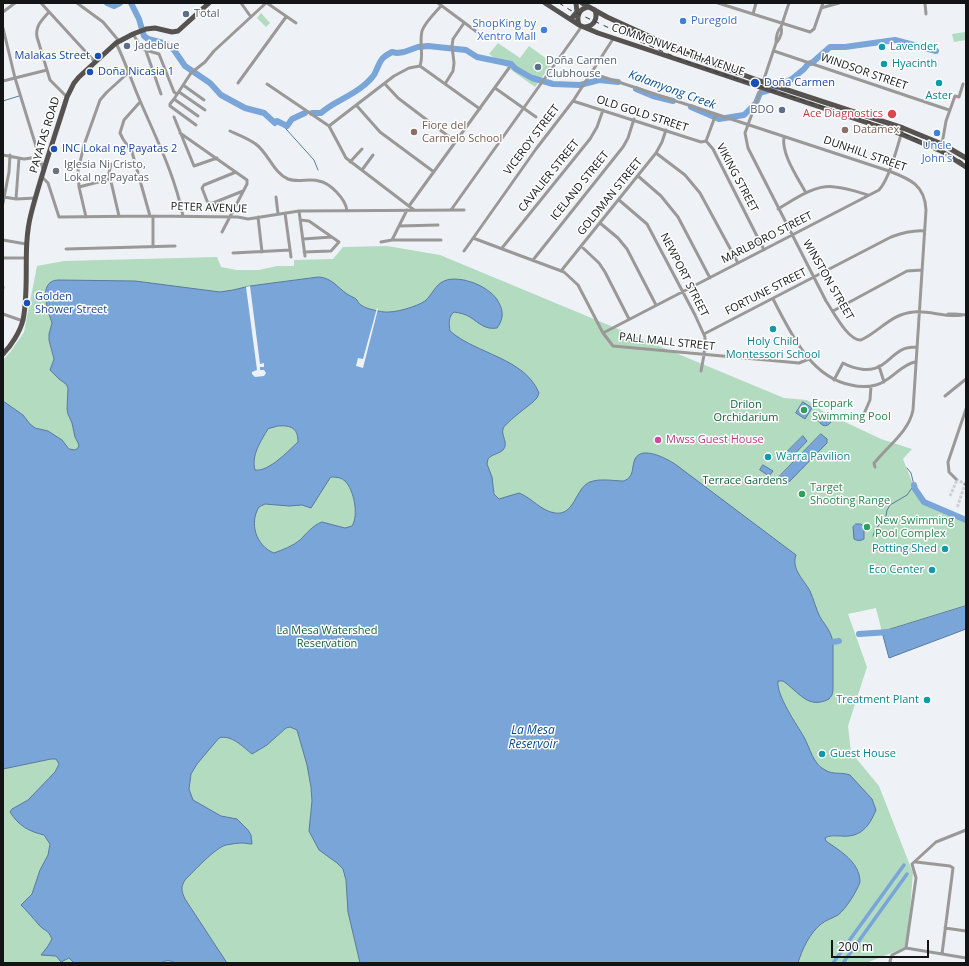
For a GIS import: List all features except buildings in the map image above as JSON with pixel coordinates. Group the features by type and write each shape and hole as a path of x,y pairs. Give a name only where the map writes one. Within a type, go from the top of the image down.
{"main road":[{"name":"PAYATAS ROAD","path":"3,354 20,329 23,321 26,244 31,214 67,97 74,83 118,42 146,29 155,28 172,32 178,31 210,3"},
{"name":"COMMONWEALTH AVENUE","path":"545,3 582,26 613,39 901,134 941,151 966,167"},
{"path":"571,19 577,12 576,3"},
{"name":"COMMONWEALTH AVENUE","path":"582,3 699,59 903,128 942,144 966,158"},
{"path":"592,9 596,16 595,22 590,26 582,26 577,19 579,13 581,10 592,9"}],"street":[{"path":"3,12 15,3"},
{"path":"41,3 95,62"},
{"path":"77,3 103,22 118,42 140,102 177,189 183,216"},
{"path":"241,3 251,17"},
{"path":"196,125 170,106 192,72 205,62 266,3 296,23"},
{"path":"438,3 485,38"},
{"path":"592,9 595,3"},
{"path":"718,3 782,25 808,32 812,32 814,29 823,3"},
{"path":"753,14 756,3"},
{"path":"764,82 774,51 778,29 782,25 789,3"},
{"path":"821,8 839,3"},
{"path":"926,3 926,14"},
{"path":"420,66 422,62 421,45 423,30 441,6"},
{"path":"50,12 38,25 36,31 50,80 67,97"},
{"path":"238,82 286,17"},
{"path":"445,84 453,71 453,39 464,23"},
{"path":"451,210 582,26"},
{"path":"3,28 15,78 43,175"},
{"path":"135,33 142,49 159,54 174,92 205,110"},
{"name":"VICEROY STREET","path":"464,251 536,149 573,100 613,39"},
{"path":"146,51 161,94"},
{"name":"WINDSOR STREET","path":"774,51 949,110"},
{"path":"329,126 409,68 420,66 480,109"},
{"path":"409,206 509,68"},
{"path":"3,81 47,70"},
{"path":"86,217 79,187 79,164 97,107 107,92 129,72"},
{"name":"DUNHILL STREET","path":"591,72 749,126 889,171 907,178 918,186 925,203 913,410 911,417 900,434 874,463 875,467"},
{"path":"267,84 329,126 346,158 350,162 414,210"},
{"path":"385,84 398,98 456,142"},
{"path":"942,144 949,110 955,96 958,97 963,84"},
{"path":"183,85 204,100"},
{"path":"495,88 536,118"},
{"name":"WINSTON STREET","path":"761,89 746,138 748,148 814,278 833,311 852,336 858,340 864,338 892,318 907,312 964,315"},
{"path":"174,99 198,116"},
{"name":"OLD GOLD STREET","path":"573,100 701,142 706,141"},
{"path":"140,102 124,120 120,133 132,152 152,216 153,247"},
{"path":"357,106 380,132 434,172"},
{"name":"CAVALIER STREET","path":"502,248 590,139 597,127 603,110"},
{"name":"VIKING STREET","path":"716,114 706,141 713,149 764,250"},
{"path":"174,117 194,166 217,158"},
{"name":"ICELAND STREET","path":"533,260 623,147 628,138 634,119"},
{"name":"MARLBORO STREET","path":"603,333 869,196 882,187 889,171 903,128"},
{"name":"GOLDMAN STREET","path":"561,270 656,153 666,130"},
{"path":"230,131 258,145 282,175 294,180 321,181 341,196 347,206 347,211"},
{"path":"180,133 247,180 222,232"},
{"path":"784,136 783,142 785,152 806,193"},
{"path":"350,162 362,149"},
{"path":"656,153 685,175 700,193 738,263"},
{"path":"3,155 28,159 39,157"},
{"path":"362,170 373,155"},
{"path":"3,203 9,172 10,156"},
{"path":"16,199 20,158"},
{"path":"111,164 109,173 119,216"},
{"path":"232,212 230,206 207,201 202,189 203,186 236,172"},
{"name":"PETER AVENUE","path":"43,175 48,182 58,217 183,216 238,217 246,219 299,211 464,210"},
{"path":"638,176 661,196 674,212 710,278"},
{"path":"79,187 110,179"},
{"path":"778,208 816,189 834,186 869,196"},
{"path":"211,203 243,191"},
{"path":"4,196 16,199 36,198"},
{"path":"276,197 278,214"},
{"name":"NEWPORT STREET","path":"619,200 647,224 704,334 705,343 701,371"},
{"path":"401,210 404,209 405,206 402,201"},
{"path":"392,240 407,210"},
{"path":"299,211 305,256"},
{"path":"285,214 291,257"},
{"path":"258,217 262,252"},
{"path":"300,220 309,221 339,242 331,251 304,252"},
{"path":"600,223 618,238 627,249 656,305"},
{"path":"399,226 438,224"},
{"name":"FORTUNE STREET","path":"704,334 891,237 901,233 924,231"},
{"path":"303,239 332,237"},
{"name":"PALL MALL STREET","path":"473,238 561,270 578,285 603,333 613,346 799,363 809,359"},
{"path":"3,240 26,244"},
{"path":"381,242 392,240 441,240"},
{"path":"66,249 175,246"},
{"path":"581,246 595,259 605,272 630,319"},
{"path":"234,253 290,250"},
{"path":"3,258 26,258"},
{"path":"833,311 908,271 922,270"},
{"path":"773,299 792,334 809,359 834,380 854,386 871,386 884,382 902,368 915,362"},
{"path":"3,314 23,321"},
{"path":"834,380 843,363 858,369 879,366 899,350 906,347 916,347"},
{"path":"879,366 884,382"},
{"path":"945,396 966,378"},
{"path":"863,416 870,400 871,386"},
{"path":"956,479 949,472 948,462 966,409"},
{"path":"906,948 916,878 912,864 916,862 934,844 966,830"},
{"path":"916,862 950,866 953,868 942,954"},
{"path":"945,928 966,931"},
{"path":"891,963 890,961 892,955 906,948 966,958"}],"green space":[{"path":"261,13 270,23 266,27 257,18"},
{"path":"966,32 966,40 954,42 952,34"},
{"path":"498,43 520,58 529,46 551,62 549,63 551,65 535,87 489,54"},
{"name":"La Mesa Reservoir","path":"387,246 440,255 784,398 807,400 824,412 881,439 912,449 903,459 915,489 924,502 966,520 966,606 882,632 876,608 848,614 867,667 848,726 851,752 879,786 913,873 907,947 866,963 3,963 3,360 24,332 37,266 64,261 217,257 221,267 237,270 259,270 277,266 294,266 294,260 333,259 343,247"}],"water":[{"name":"La Mesa Reservoir","path":"319,277 334,283 347,294 356,299 360,304 369,309 394,312 425,301 438,285 444,281 458,279 475,283 490,292 501,306 501,322 497,328 489,328 479,324 468,316 454,312 450,318 450,331 461,339 512,364 532,381 539,393 533,402 504,427 503,432 505,447 503,450 488,459 487,464 492,477 494,494 499,499 519,493 545,510 555,513 562,513 571,506 585,485 598,480 624,481 630,477 635,459 638,455 643,453 655,454 675,464 796,555 795,565 797,570 810,591 820,617 832,638 833,690 829,699 822,702 815,702 804,698 783,681 778,681 780,694 818,764 828,772 850,775 872,799 876,810 870,822 859,833 848,836 829,836 825,838 826,841 843,853 853,863 857,869 860,882 851,900 844,909 838,915 823,923 813,932 804,947 798,963 360,963 348,912 346,880 343,869 319,850 309,831 312,801 307,765 297,730 290,727 286,728 267,745 252,754 232,739 223,737 219,738 197,764 191,774 189,789 193,800 221,816 237,819 251,835 252,844 242,843 226,845 216,850 185,880 182,888 185,899 227,963 175,963 165,961 161,963 74,963 69,958 61,962 56,956 41,955 52,939 21,905 32,894 40,870 48,855 50,844 44,835 33,832 24,827 10,812 12,809 28,800 55,772 59,764 56,759 51,759 3,769 3,401 23,415 35,428 48,431 62,440 69,449 75,450 78,448 79,445 75,437 67,409 68,388 66,384 50,370 54,359 49,340 52,323 48,311 46,291 48,285 52,282 58,280 135,281 220,292 250,286","holes":["278,426 293,428 297,433 298,442 284,455 266,468 255,470 254,459 260,443 268,429","333,477 344,480 351,490 355,509 355,516 352,526 345,528 322,522 313,527 300,540 291,546 274,553 268,550 259,540 256,533 255,520 259,507 265,504 289,506 302,505 311,508 330,478"]},
{"name":"Ecopark Swimming Pool","path":"803,402 812,408 805,419 796,413"},
{"path":"818,415 820,417 825,415 831,422 826,426 823,425 819,421 815,420 815,416"},
{"path":"821,434 827,439 827,443 787,484 785,484 779,477"},
{"path":"803,436 807,441 789,460 784,455"},
{"path":"763,465 773,471 769,476 760,470"},
{"path":"856,524 861,524 864,527 864,539 854,539 853,527"},
{"path":"966,606 966,629 889,658 882,632"}],"pier":[{"path":"250,286 260,364 264,363 264,367 260,367 260,370 264,370 266,373 264,376 255,377 252,372 257,370 246,287"},
{"path":"377,308 378,309 363,368 356,366 358,358 363,359"}],"waterway":[{"name":"Kalamyong Creek","path":"107,3 114,6 120,3"},
{"name":"Kalamyong Creek","path":"131,3 139,19 144,36 148,39 167,44 174,50 185,66 210,83 221,95 245,108 264,113 275,123 277,121 287,126 292,119 305,113"},
{"name":"Kalamyong Creek","path":"691,107 719,119 744,115 756,103 760,93 770,90 792,79 830,47 845,47 895,40 936,51"},
{"name":"Kalamyong Creek","path":"312,113 321,113 364,85 370,80 381,61 388,54 392,52 404,52 418,47 428,46 466,50 477,57 511,64 516,69 532,78 553,84 580,85 599,80 618,82"},
{"name":"Kalamyong Creek","path":"636,89 653,96 673,101"},
{"path":"3,101 19,96"},
{"path":"284,124 286,129 314,160 318,170"},
{"path":"873,536 875,530 886,516 890,505 907,495 914,485 911,473 907,468"},
{"path":"914,485 924,502 966,520"},
{"path":"859,634 889,632"},
{"path":"833,642 839,641"},
{"path":"833,963 904,865"},
{"path":"843,963 907,874"}],"tunnel":[{"path":"956,479 965,484 957,508"},
{"path":"950,496 957,480"}],"railway":[{"path":"559,3 570,10 680,59 895,130 943,150 966,164"}],"place":[{"name":"Total","path":"186,14"},
{"name":"Puregold","path":"683,21"},
{"name":"ShopKing by Xentro Mall","path":"544,30"},
{"name":"Jadeblue","path":"127,46"},
{"name":"Lavender","path":"882,47"},
{"name":"Malakas Street","path":"98,56"},
{"name":"Hyacinth","path":"884,64"},
{"name":"Doña Carmen Clubhouse","path":"538,67"},
{"name":"Doña Nicasia 1","path":"90,72"},
{"name":"Doña Carmen","path":"755,83"},
{"name":"Aster","path":"939,83"},
{"name":"BDO","path":"782,110"},
{"name":"Ace Diagnostics","path":"892,114"},
{"name":"Datamex","path":"845,130"},
{"name":"Fiore del Carmelo School","path":"414,132"},
{"name":"Uncle John's","path":"937,133"},
{"name":"INC Lokal ng Payatas 2","path":"54,149"},
{"name":"Iglesia Ni Cristo, Lokal ng Payatas","path":"56,171"},
{"name":"Golden Shower Street","path":"27,303"},
{"name":"Holy Child Montessori School","path":"773,329"},
{"name":"Ecopark Swimming Pool","path":"804,410"},
{"name":"Mwss Guest House","path":"658,440"},
{"name":"Warra Pavilion","path":"768,457"},
{"name":"Target Shooting Range","path":"802,494"},
{"name":"New Swimming Pool Complex","path":"867,527"},
{"name":"Potting Shed","path":"945,549"},
{"name":"Eco Center","path":"932,570"},
{"name":"Treatment Plant","path":"927,700"},
{"name":"Guest House","path":"822,754"}],"park label":[{"name":"Drilon Orchidarium","path":"746,411"},
{"name":"Terrace Gardens","path":"745,481"},
{"name":"La Mesa Watershed Reservation","path":"327,637"}]}
